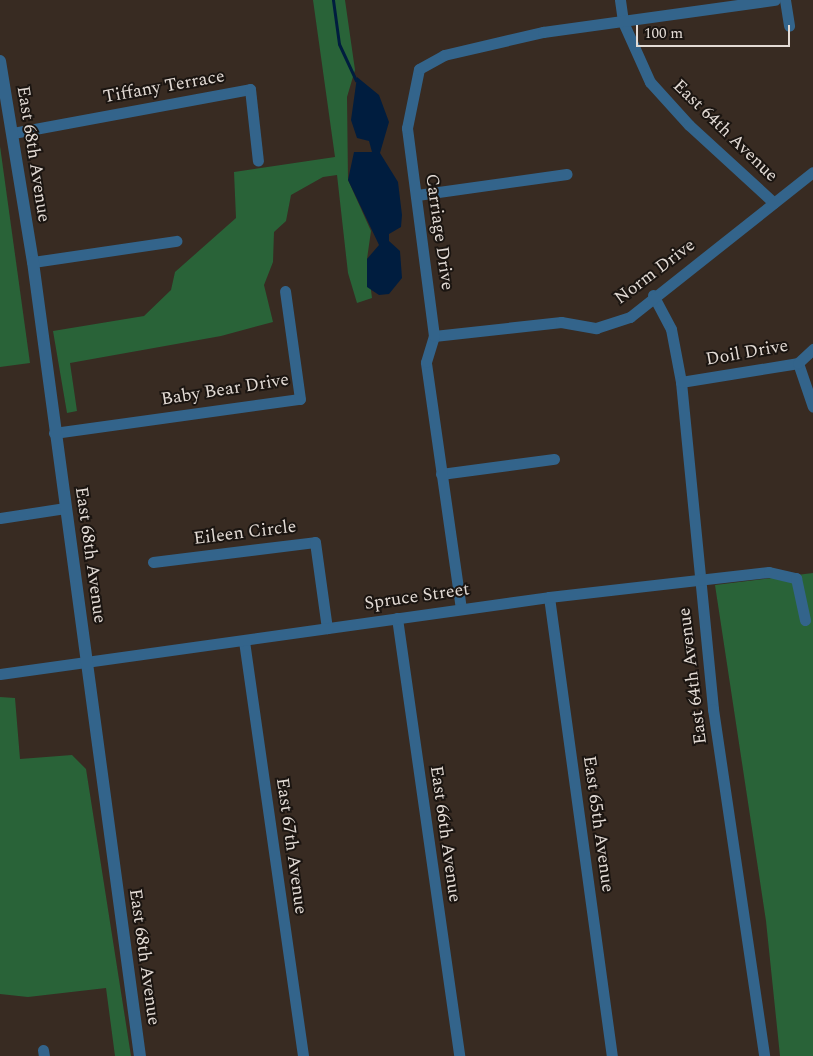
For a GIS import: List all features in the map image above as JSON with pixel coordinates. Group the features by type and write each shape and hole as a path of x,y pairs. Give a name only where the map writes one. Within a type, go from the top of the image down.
{"street":[{"name":"East 64th Avenue","path":"620,0 623,22 650,82 689,125 774,203"},
{"name":"Carriage Drive","path":"460,609 426,362 434,336 407,128 419,69 444,55 543,32 775,0"},
{"path":"785,0 789,26"},
{"name":"East 68th Avenue","path":"0,61 13,132 32,262 140,1056"},
{"name":"Tiffany Terrace","path":"13,132 250,89 258,161"},
{"name":"Norm Drive","path":"434,336 561,322 596,328 630,317 653,295 813,172"},
{"path":"417,195 567,174"},
{"path":"32,262 176,241"},
{"name":"Baby Bear Drive","path":"54,433 300,399 285,291"},
{"name":"East 64th Avenue","path":"653,295 671,329 682,382 699,578 764,1056"},
{"name":"Doil Drive","path":"682,382 798,363 813,349"},
{"path":"798,363 813,407"},
{"path":"441,474 554,459"},
{"path":"0,518 65,508"},
{"name":"Eileen Circle","path":"153,562 315,542 327,628"},
{"name":"Spruce Street","path":"0,674 549,597 699,578 769,572 796,578 805,620"},
{"name":"East 65th Avenue","path":"549,597 612,1056"},
{"name":"East 66th Avenue","path":"397,618 459,1056"},
{"name":"East 67th Avenue","path":"244,641 303,1056"}],"green space":[{"path":"313,0 345,0 355,70 347,97 348,180 371,231 367,259 372,298 357,303 348,273 337,175 323,177 291,195 286,221 274,232 273,262 264,285 273,322 221,336 70,363 77,411 67,413 53,331 144,316 171,290 175,272 236,218 234,172 335,157"},
{"path":"0,146 30,363 0,367"},
{"path":"813,573 813,1056 780,1056 766,921 715,585"},
{"path":"0,697 15,698 20,759 72,755 86,769 131,1056 115,1056 106,988 28,997 0,994"}],"water":[{"path":"357,77 379,95 389,122 380,153 398,182 402,215 401,227 389,234 389,241 400,251 402,278 389,294 379,295 367,287 367,259 379,245 348,180 354,152 372,152 369,141 357,138 351,120"}],"waterway":[{"path":"333,0 339,44 356,80"}]}
